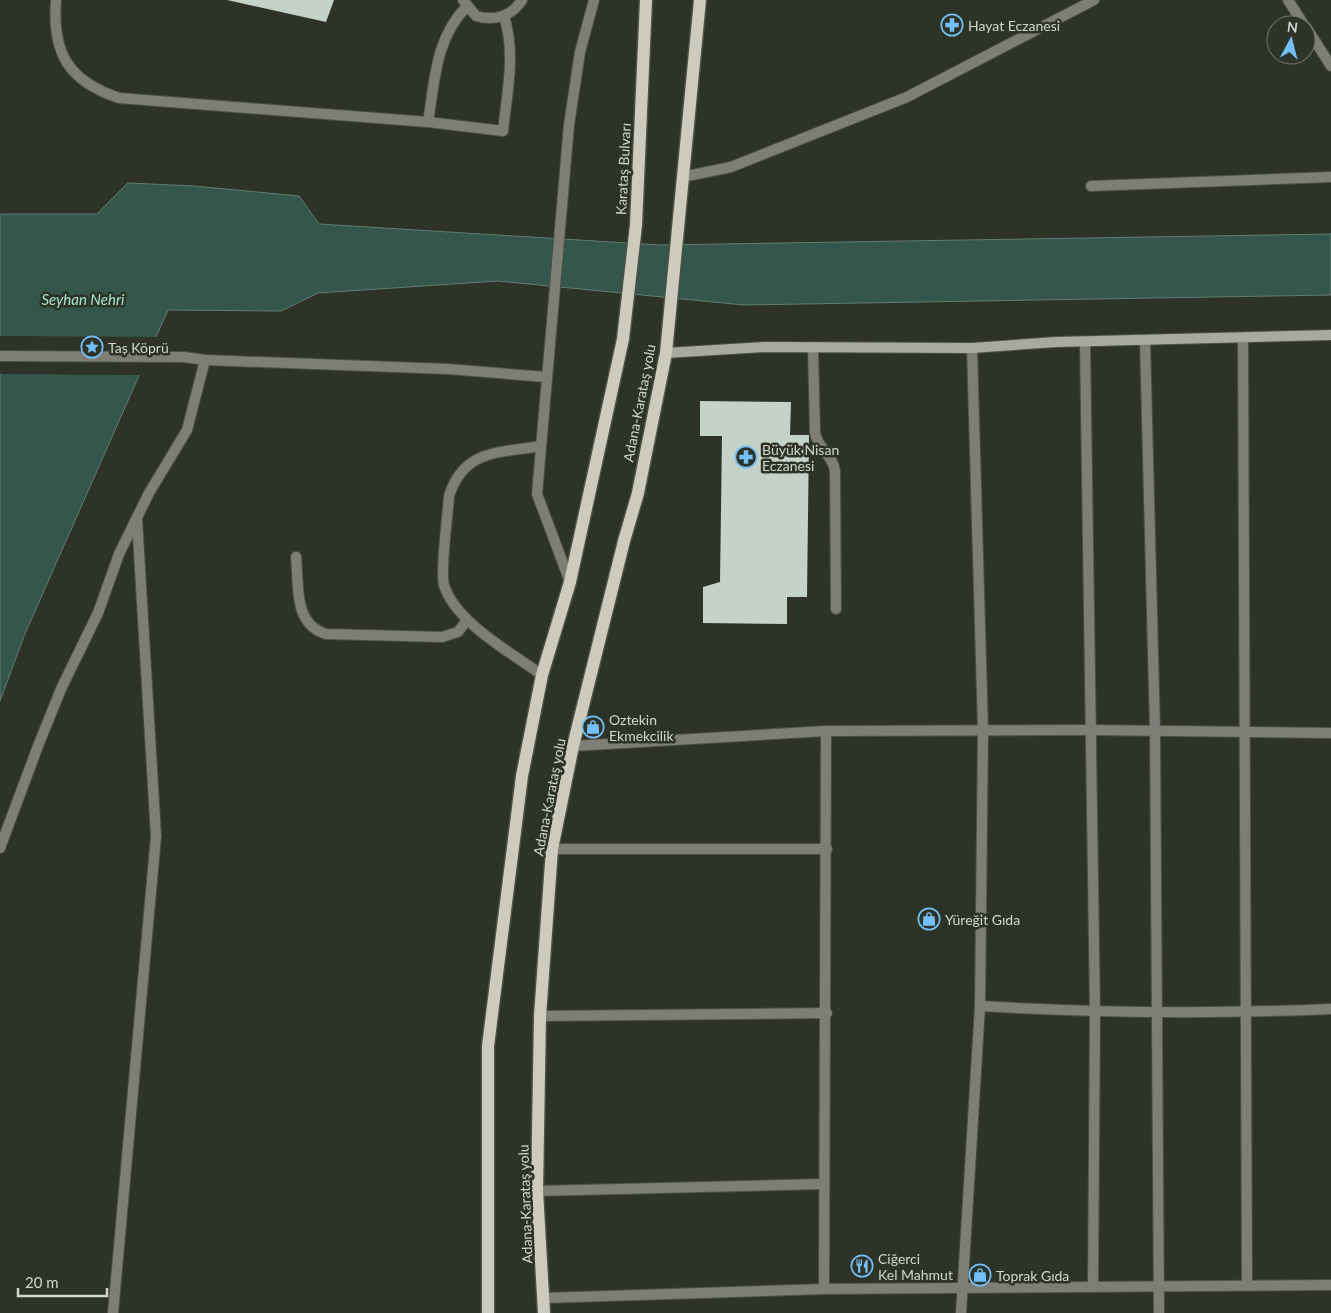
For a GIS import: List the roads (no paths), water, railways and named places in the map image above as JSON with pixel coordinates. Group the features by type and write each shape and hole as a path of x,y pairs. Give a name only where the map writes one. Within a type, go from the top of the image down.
{"main road":[{"name":"Karataş Bulvarı","path":"624,339 636,225 646,0"},
{"path":"682,177 700,0"},
{"name":"Adana-Karataş yolu","path":"544,1313 537,1191 540,1016 552,849 574,746 624,541 638,494 666,353 682,177"},
{"path":"666,353 764,347 972,348 1085,342 1331,335"},
{"name":"Adana-Karataş yolu","path":"488,1313 488,1046 522,776 542,675 570,582 624,339"}],"street":[{"path":"56,0 56,32 65,63 85,83 101,92 118,98 428,122 503,131 512,52 510,36 504,16"},
{"path":"428,122 442,43 465,3 476,16 485,19 504,16 512,12 522,0"},
{"path":"570,582 537,494 569,125 580,52 594,0"},
{"path":"682,177 731,167 907,97 1094,0"},
{"path":"1288,0 1298,15"},
{"path":"1316,43 1331,66"},
{"path":"1091,186 1331,177"},
{"path":"1243,338 1247,1285"},
{"path":"1146,341 1155,730 1159,1313"},
{"path":"1085,342 1095,1011 1093,1286"},
{"path":"812,347 815,433 819,444 832,460 835,471 836,609"},
{"path":"961,1313 980,1006 983,730 972,348"},
{"path":"0,356 184,357 205,360 448,369 546,377"},
{"path":"0,848 58,697 98,613 118,554 187,430 205,360"},
{"path":"541,446 483,455 471,461 453,483 449,496 444,583 456,608 467,620 542,675"},
{"path":"113,1313 156,836 137,518"},
{"path":"296,557 301,611 310,627 318,632 326,634 442,637 458,632 467,620"},
{"path":"574,746 826,731 1155,730 1331,732"},
{"path":"824,1289 827,1013 826,731"},
{"path":"552,849 827,849"},
{"path":"980,1006 1095,1011 1246,1013 1331,1009"},
{"path":"540,1016 827,1013"},
{"path":"537,1191 824,1184"},
{"path":"544,1298 824,1289 1331,1285"}],"water":[{"name":"Seyhan Nehri","path":"128,183 194,186 299,196 319,224 660,245 1331,234 1331,295 744,305 498,281 318,293 281,311 168,310 24,636 0,701 0,214 97,214"}],"place":[{"name":"Hayat Eczanesi","path":"952,25"},
{"name":"Taș Köprü","path":"92,347"},
{"name":"Büyük Nisan Eczanesi","path":"746,457"},
{"name":"Oztekin Ekmekcilik","path":"593,727"},
{"name":"Yüreğit Gıda","path":"929,919"},
{"name":"Ciğerci Kel Mahmut","path":"862,1266"},
{"name":"Toprak Gıda","path":"980,1275"}]}
